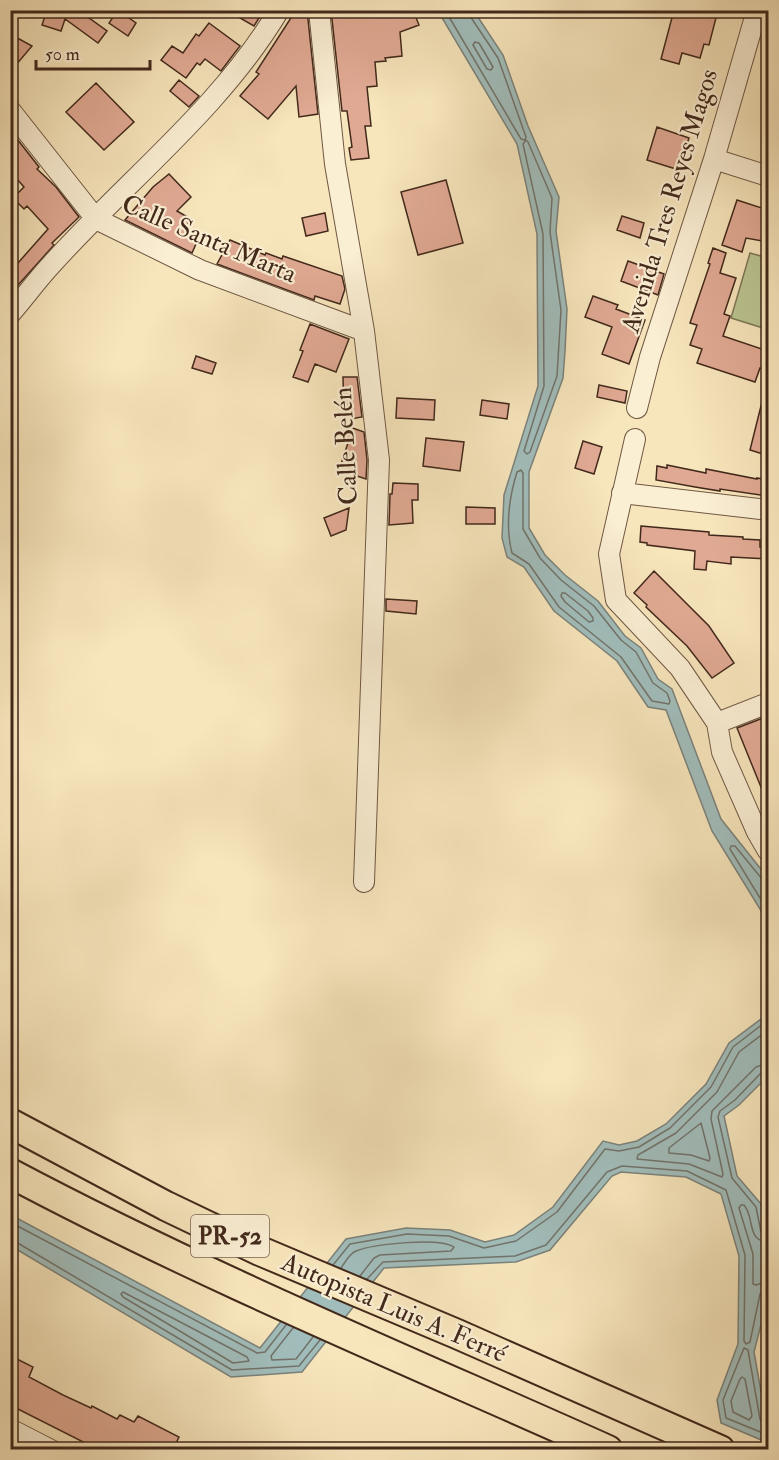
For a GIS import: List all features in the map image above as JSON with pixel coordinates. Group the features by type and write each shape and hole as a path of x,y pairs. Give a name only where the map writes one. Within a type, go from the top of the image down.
{"highway":[{"name":"Autopista Luis A. Ferré","path":"10,1123 166,1206 249,1246 720,1449"},
{"name":"Autopista Luis A. Ferré","path":"10,1173 76,1208 247,1290 608,1449"}],"street":[{"path":"10,314 51,265 222,91 261,40 279,10"},
{"name":"Calle Belén","path":"319,10 335,164 364,331 379,460 364,882"},
{"name":"Avenida Tres Reyes Magos","path":"637,408 650,357 714,159 757,10"},
{"name":"Calle Santa Marta","path":"10,110 96,219 200,270 364,331"},
{"path":"714,159 768,176"},
{"path":"635,439 609,554 616,600 680,668 717,723 723,752 757,832 768,852"},
{"path":"622,493 768,510"},
{"path":"717,723 768,703"},
{"path":"10,1429 51,1449"}],"green space":[{"path":"750,253 768,258 768,311 763,328 731,318"}],"water":[{"path":"438,11 474,11 503,55 528,126 559,197 556,231 567,309 563,378 529,472 529,528 545,555 565,575 598,601 625,636 641,648 658,679 672,689 721,819 768,878 768,922 712,831 666,710 648,707 617,661 554,611 524,567 507,557 502,538 504,495 538,386 537,234 517,144"},
{"path":"768,994 768,1076 739,1105 724,1116 737,1176 762,1205 768,1247 764,1313 754,1352 766,1420 766,1442 721,1423 717,1400 738,1344 739,1256 721,1194 686,1177 621,1172 612,1176 550,1250 516,1262 384,1268 302,1372 231,1377 11,1246 11,1215 260,1348 346,1239 406,1228 450,1230 485,1242 514,1235 553,1207 603,1141 619,1145 637,1141 666,1124 706,1084 729,1043 765,1016 764,1006"}],"building":[{"path":"47,10 67,10 89,18 107,31 98,43 65,19 61,31 42,25"},
{"path":"118,10 136,23 128,36 109,23"},
{"path":"226,10 264,10 254,26"},
{"path":"296,10 307,10 318,114 299,117 296,86 268,119 240,96 259,74 256,72"},
{"path":"331,10 413,10 419,25 400,32 402,56 375,62 377,86 367,87 371,126 365,126 369,158 351,160 349,148 352,147 347,111 342,111"},
{"path":"674,10 718,10 709,45 704,44 700,58 682,53 679,64 661,59"},
{"path":"209,23 240,46 221,71 205,59 200,65 197,63 186,78 161,60 172,46 183,53 196,34 199,36"},
{"path":"10,34 32,46 10,72"},
{"path":"179,80 199,96 189,107 170,91"},
{"path":"96,83 134,122 104,150 66,112"},
{"path":"657,127 689,138 679,170 647,160"},
{"path":"10,130 39,167 37,169 56,187 79,217 52,243 54,245 10,294 10,272 48,229 27,206 24,209 13,198 24,187 10,171"},
{"path":"169,174 191,197 177,211 191,219 184,230 199,237 192,253 125,220 153,187"},
{"path":"446,180 463,243 418,255 401,192"},
{"path":"737,200 768,210 768,242 746,238 742,252 722,245"},
{"path":"325,213 328,231 306,236 302,218"},
{"path":"622,216 644,223 640,238 617,230"},
{"path":"230,240 265,255 266,253 282,259 283,256 342,276 345,289 340,304 315,296 314,300 217,264"},
{"path":"713,248 726,253 720,273 736,278 724,314 730,316 723,336 768,351 763,369 760,368 755,382 697,363 702,349 690,345 697,325 690,323 710,264 708,263"},
{"path":"628,261 664,274 658,295 621,281"},
{"path":"593,296 618,305 616,309 645,320 629,364 602,354 612,327 585,317"},
{"path":"310,324 349,339 336,372 315,364 308,382 293,377"},
{"path":"196,356 216,363 212,374 192,368"},
{"path":"343,377 357,377 362,417 350,419 352,414 344,415"},
{"path":"599,385 627,391 625,403 597,397"},
{"path":"764,394 768,395 768,432 763,454 750,450"},
{"path":"397,398 435,400 434,420 396,418"},
{"path":"482,400 509,404 507,419 480,415"},
{"path":"347,426 364,432 367,460 366,479 339,470 349,440 343,438"},
{"path":"426,438 464,442 460,471 423,466"},
{"path":"583,441 602,447 594,474 575,468"},
{"path":"667,465 706,473 706,469 768,480 768,496 720,489 720,491 656,480 657,466 667,468"},
{"path":"393,483 418,484 418,500 412,500 413,523 389,525 390,494 392,494"},
{"path":"466,507 495,508 495,524 466,524"},
{"path":"349,508 346,530 331,536 324,518"},
{"path":"641,526 709,532 709,535 760,540 760,547 768,547 768,559 731,557 731,564 707,561 706,570 694,569 695,551 647,545 647,543 640,542"},
{"path":"654,571 709,626 734,663 712,678 687,646 646,607 647,605 634,593"},
{"path":"386,599 417,601 416,614 386,611"},
{"path":"763,718 768,731 767,802 737,728"},
{"path":"15,1358 33,1367 29,1377 63,1395 117,1419 120,1415 134,1422 138,1416 179,1437 173,1449 97,1449 10,1405 10,1368"}]}
